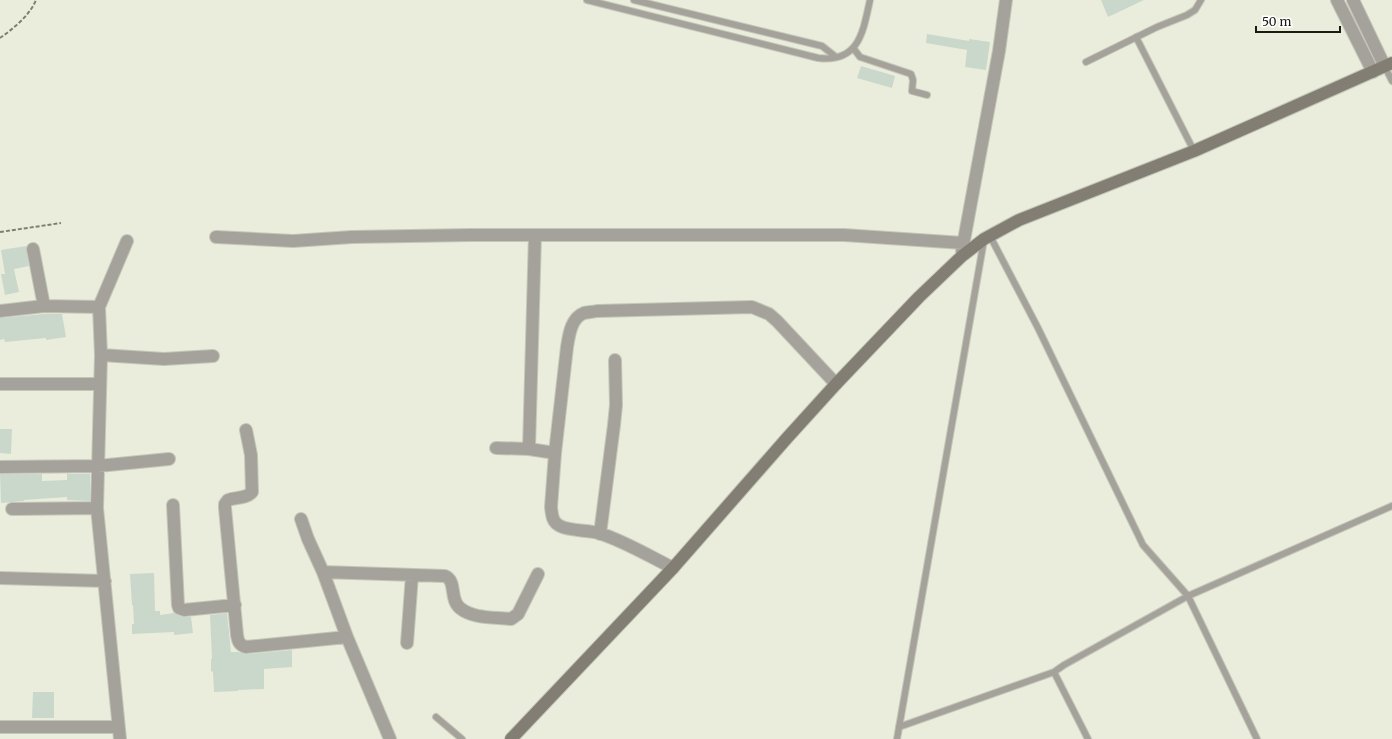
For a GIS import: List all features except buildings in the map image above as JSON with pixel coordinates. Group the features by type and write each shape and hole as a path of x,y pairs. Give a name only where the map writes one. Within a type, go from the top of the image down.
{"main road":[{"path":"511,739 673,568 836,384 919,297 962,256 987,237 1018,220 1194,151 1389,65"}],"street":[{"path":"962,256 962,242 999,51 1006,0"},
{"path":"1337,0 1373,72"},
{"path":"1353,0 1389,65"},
{"path":"216,237 293,241 352,237 470,235 844,235 962,242"},
{"path":"529,449 535,236"},
{"path":"0,727 119,733 97,508 101,355 100,307 127,241"},
{"path":"33,249 44,306"},
{"path":"0,311 44,306 100,307"},
{"path":"673,568 600,534 566,528 554,522 551,507 555,453 570,330 575,320 583,313 597,311 752,307 769,314 778,321 836,384"},
{"path":"101,355 164,359 213,356"},
{"path":"600,534 616,405 615,360"},
{"path":"0,384 100,384"},
{"path":"246,430 251,455 252,492 245,497 228,500 225,504 238,642 241,646 246,647 347,637"},
{"path":"496,448 529,449 555,453"},
{"path":"0,467 98,466 168,458"},
{"path":"173,505 179,608 184,610 235,605"},
{"path":"12,509 97,508"},
{"path":"301,520 323,572 347,637 390,739"},
{"path":"323,572 439,576 449,578 452,581 453,599 465,612 476,615 511,619 518,614 538,574"},
{"path":"407,643 412,575"},
{"path":"0,578 105,580"}],"lane":[{"path":"588,0 826,59 845,55 854,49 860,37 870,0"},
{"path":"634,0 822,46 836,57"},
{"path":"1086,62 1157,27 1187,15 1195,10 1201,0"},
{"path":"1136,37 1194,151"},
{"path":"854,49 860,57 911,74 914,80 912,91 927,95"},
{"path":"1389,65 1392,81"},
{"path":"987,237 1038,328 1143,545 1188,596 1257,739"},
{"path":"897,739 987,237"},
{"path":"899,727 1054,672 1188,596 1392,506"},
{"path":"1054,672 1088,739"},
{"path":"436,717 462,739"}],"path":[{"path":"0,38 13,29 34,6 36,0"},
{"path":"0,232 61,223"}]}
